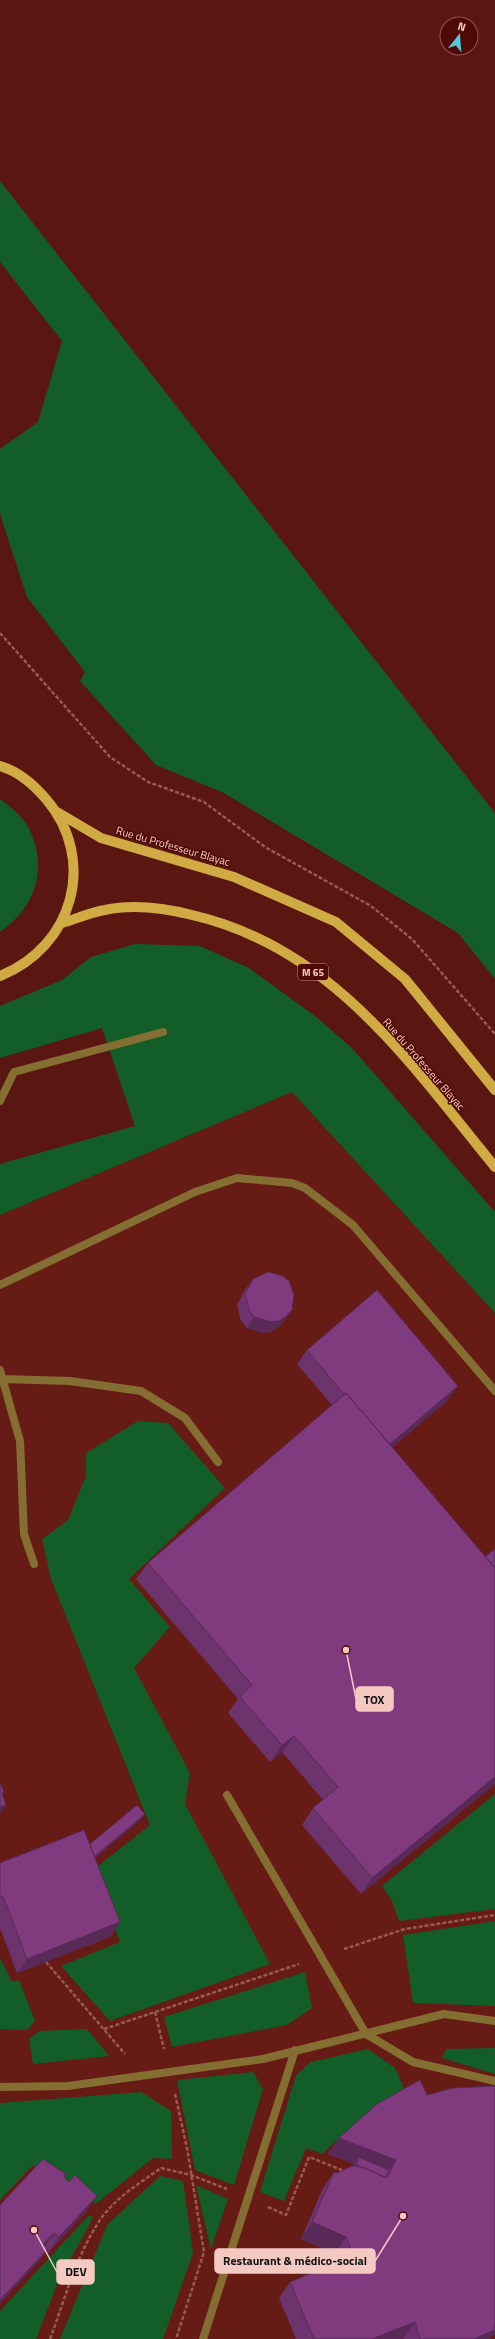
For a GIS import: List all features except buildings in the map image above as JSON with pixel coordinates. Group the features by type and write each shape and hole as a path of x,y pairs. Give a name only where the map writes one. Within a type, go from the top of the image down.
{"main road":[{"path":"0,766 34,785 57,812 69,838 74,866 71,896 62,923 43,949 18,969 0,976"},
{"name":"Rue du Professeur Blayac","path":"57,812 101,838 234,877 336,922 405,979 495,1090"},
{"name":"Rue du Professeur Blayac","path":"62,923 106,910 162,908 222,922 277,947 342,992 392,1041 495,1167"}],"lane":[{"path":"0,1101 14,1072 163,1032"},
{"path":"0,1285 195,1192 237,1178 292,1183 305,1188 353,1225 495,1391"},
{"path":"0,1370 20,1441 24,1534 34,1564"},
{"path":"2,1379 70,1381 141,1391 184,1418 218,1462"},
{"path":"228,1795 366,2034 413,2062 495,2082"},
{"path":"0,2087 68,2086 263,2059 444,2014 495,2021"},
{"path":"203,2339 295,2050"}],"path":[{"path":"0,633 110,757 148,782 204,802 265,846 371,906 412,939 495,1034"},
{"path":"46,1962 144,2075 176,2100"},
{"path":"155,2012 176,2100 204,2252 176,2339"},
{"path":"50,2339 78,2259 101,2219 128,2191 161,2168 191,2175 286,2215 309,2158 351,2174"}],"shaded area":[{"path":"292,1092 495,1313 495,2339 0,2339 0,1215"}],"green space":[{"path":"0,181 495,813 495,979 458,933 222,792 156,765 80,681 85,672 27,597 0,514 0,449 38,422 62,341 0,262"},
{"path":"0,799 18,814 25,823 31,833 36,847 38,861 37,875 29,901 12,923 0,932"},
{"path":"135,944 200,946 249,968 315,1016 352,1048 495,1212 495,1313 292,1092 0,1215 0,1164 135,1126 102,1028 0,1058 0,1006 62,980 91,957"},
{"path":"138,1421 168,1423 225,1488 129,1579 170,1627 134,1668 190,1773 185,1804 270,1964 110,2021 61,1966 120,1942 93,1870 150,1825 51,1579 42,1539 68,1520 86,1476 86,1453"},
{"path":"495,1794 495,1909 399,1921 392,1901 382,1886"},
{"path":"495,1921 495,2006 413,2003 403,1935"},
{"path":"0,1958 12,1982 19,1980 35,2021 27,2030 0,2029"},
{"path":"305,1972 312,2008 287,2025 172,2047 164,2017"},
{"path":"87,2029 109,2056 33,2064 29,2039 39,2031"},
{"path":"495,2048 495,2074 442,2058 446,2049"},
{"path":"368,2049 395,2068 405,2091 367,2113 322,2154 306,2148 284,2201 260,2192 296,2075 311,2062"},
{"path":"253,2072 263,2089 234,2185 195,2170 177,2080"},
{"path":"141,2092 171,2111 172,2159 153,2158 96,2204 33,2165 0,2200 0,2103"},
{"path":"160,2176 183,2181 193,2253 163,2339 60,2339 107,2225"},
{"path":"196,2185 228,2199 211,2249"},
{"path":"89,2215 93,2218 58,2282 36,2339 0,2339 0,2311"}],"place":[{"name":"TOX","path":"346,1650"},
{"name":"Restaurant & médico-social","path":"403,2216"},
{"name":"DEV","path":"34,2230"}]}
